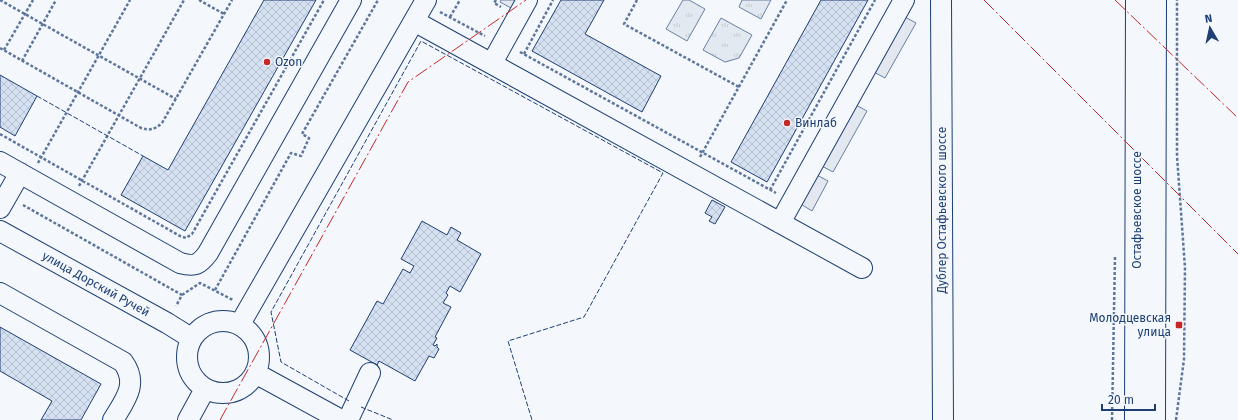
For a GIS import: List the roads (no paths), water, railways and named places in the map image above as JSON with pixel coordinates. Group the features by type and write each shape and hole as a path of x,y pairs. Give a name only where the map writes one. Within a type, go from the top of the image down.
{"main road":[{"name":"Остафьевское шоссе","path":"1136,420 1137,0"},
{"name":"Остафьевское шоссе","path":"1154,420 1156,0"}],"street":[{"path":"0,162 180,264 191,266 201,262 208,253 351,0"},
{"path":"492,63 527,0"},
{"path":"780,223 904,0"},
{"name":"Дублер Остафьевского шоссе","path":"941,0 943,420"},
{"path":"240,324 414,21 432,5"},
{"path":"414,21 862,268"},
{"path":"0,208 24,176"},
{"name":"улица Дорский Ручей","path":"0,231 167,323 191,338"},
{"path":"0,293 123,362 128,369 131,381 128,393 113,420"},
{"path":"219,321 230,321 240,324 255,340 259,360 257,370 252,379 235,391 225,394 214,393 205,389 190,375 186,363 187,350 191,338 198,330 208,324 219,321"},
{"path":"255,373 341,420"},
{"path":"348,420 370,373"},
{"path":"188,420 205,389"}],"place":[{"name":"Ozon","path":"267,62"},
{"name":"Винлаб","path":"787,123"},
{"name":"Молодцевская улица","path":"1179,325"}]}
